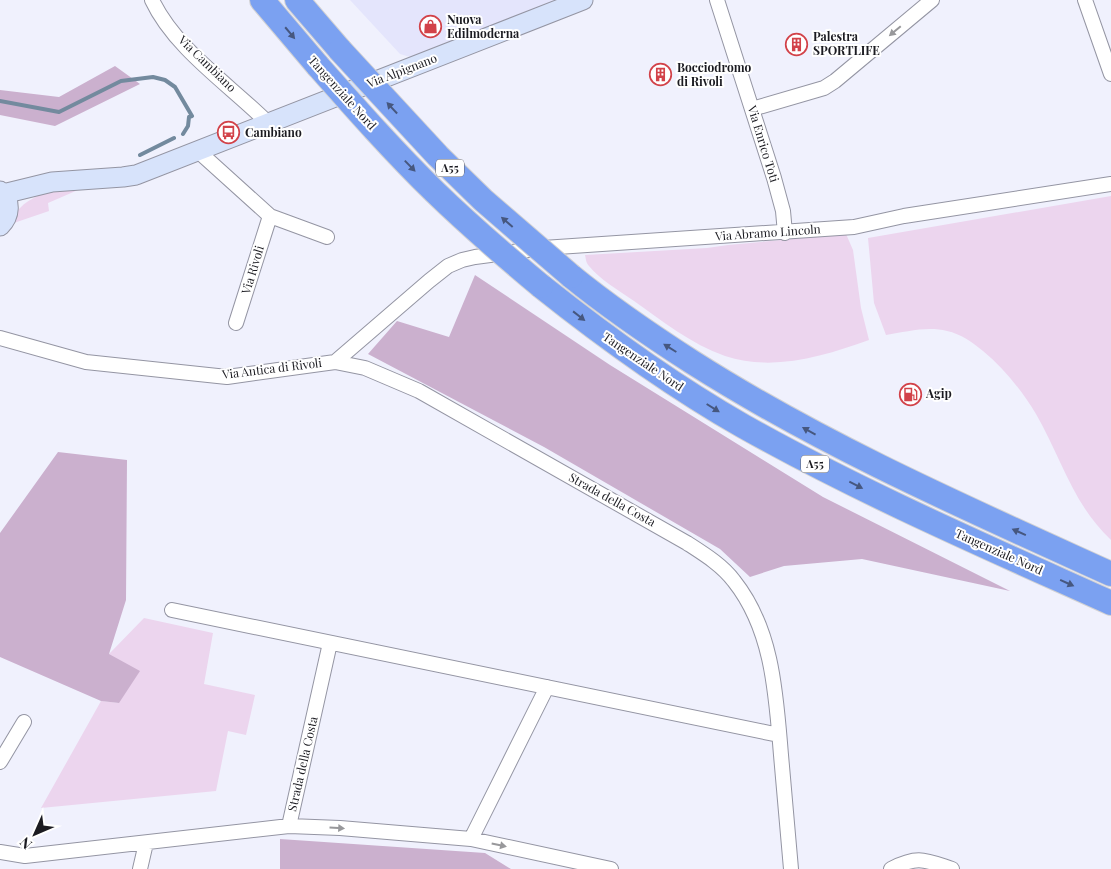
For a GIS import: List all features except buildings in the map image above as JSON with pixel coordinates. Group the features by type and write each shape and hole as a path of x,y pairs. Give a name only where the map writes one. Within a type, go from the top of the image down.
{"highway":[{"name":"Tangenziale Nord","path":"262,0 362,116 434,192 482,236 601,334 657,373 742,425 817,466 906,510 1111,603"},
{"name":"A55","path":"297,0 380,95 483,200 588,290 659,341 769,409 890,473 1111,574"}],"street":[{"name":"Via Cambiano","path":"152,0 157,11 186,48 268,123"},
{"name":"Via Alpignano","path":"4,198 38,186 66,180 136,175 583,0"},
{"name":"Via Enrico Toti","path":"717,0 781,203 785,233"},
{"path":"752,109 824,88 835,81 932,0"},
{"path":"1085,0 1111,74"},
{"path":"198,151 270,216 327,237"},
{"name":"Via Abramo Lincoln","path":"429,281 448,266 475,256 543,248 854,227 904,216 1111,184"},
{"path":"0,226 8,215 4,198"},
{"name":"Via Rivoli","path":"236,323 270,216"},
{"name":"Via Antica di Rivoli","path":"0,338 86,362 227,377 334,362 429,281"},
{"name":"Strada della Costa","path":"334,362 365,368 419,391 688,543 716,562 735,581 756,616 775,687 791,869"},
{"path":"172,610 779,735"},
{"name":"Strada della Costa","path":"289,826 330,643"},
{"path":"471,839 546,687"},
{"path":"1,759 24,722"},
{"name":"Strada della Costa","path":"0,852 25,856 289,826 340,828 471,839 611,869"},
{"path":"140,869 146,842"},
{"path":"891,869 916,859 952,869"}],"shaded area":[{"name":"Nuova Edilmoderna","path":"350,0 557,0 410,57 400,54"},
{"path":"115,66 140,84 55,126 0,115 0,90 59,97"},
{"path":"53,189 78,190 48,203 49,211 8,225 17,211 26,202"},
{"path":"1111,196 1111,540 1086,511 1077,496 1031,405 1019,388 991,358 966,339 947,331 924,329 886,335 874,303 868,238"},
{"path":"846,234 853,250 861,308 869,340 834,352 780,362 743,361 712,351 689,339 604,280 588,265 585,255 707,248"},
{"path":"475,275 610,365 823,497 1010,591 862,559 784,566 750,577 720,549 544,447 368,354 397,321 449,337"},
{"path":"58,452 127,460 126,600 109,654 140,671 119,703 101,701 0,657 0,533"},
{"path":"144,618 213,633 204,684 255,695 246,735 228,731 216,791 41,808 101,701 119,703 109,654"},
{"path":"280,839 485,853 511,869 280,869"}],"waterway":[{"path":"0,101 59,112 121,81 153,77 165,80 175,87 192,116 189,117 188,126 183,134"},
{"path":"140,155 174,138"}],"place":[{"name":"Nuova Edilmoderna","path":"431,27"},
{"name":"Palestra SPORTLIFE","path":"797,44"},
{"name":"Bocciodromo di Rivoli","path":"661,75"},
{"name":"Cambiano","path":"229,133"},
{"name":"Agip","path":"910,394"}]}
